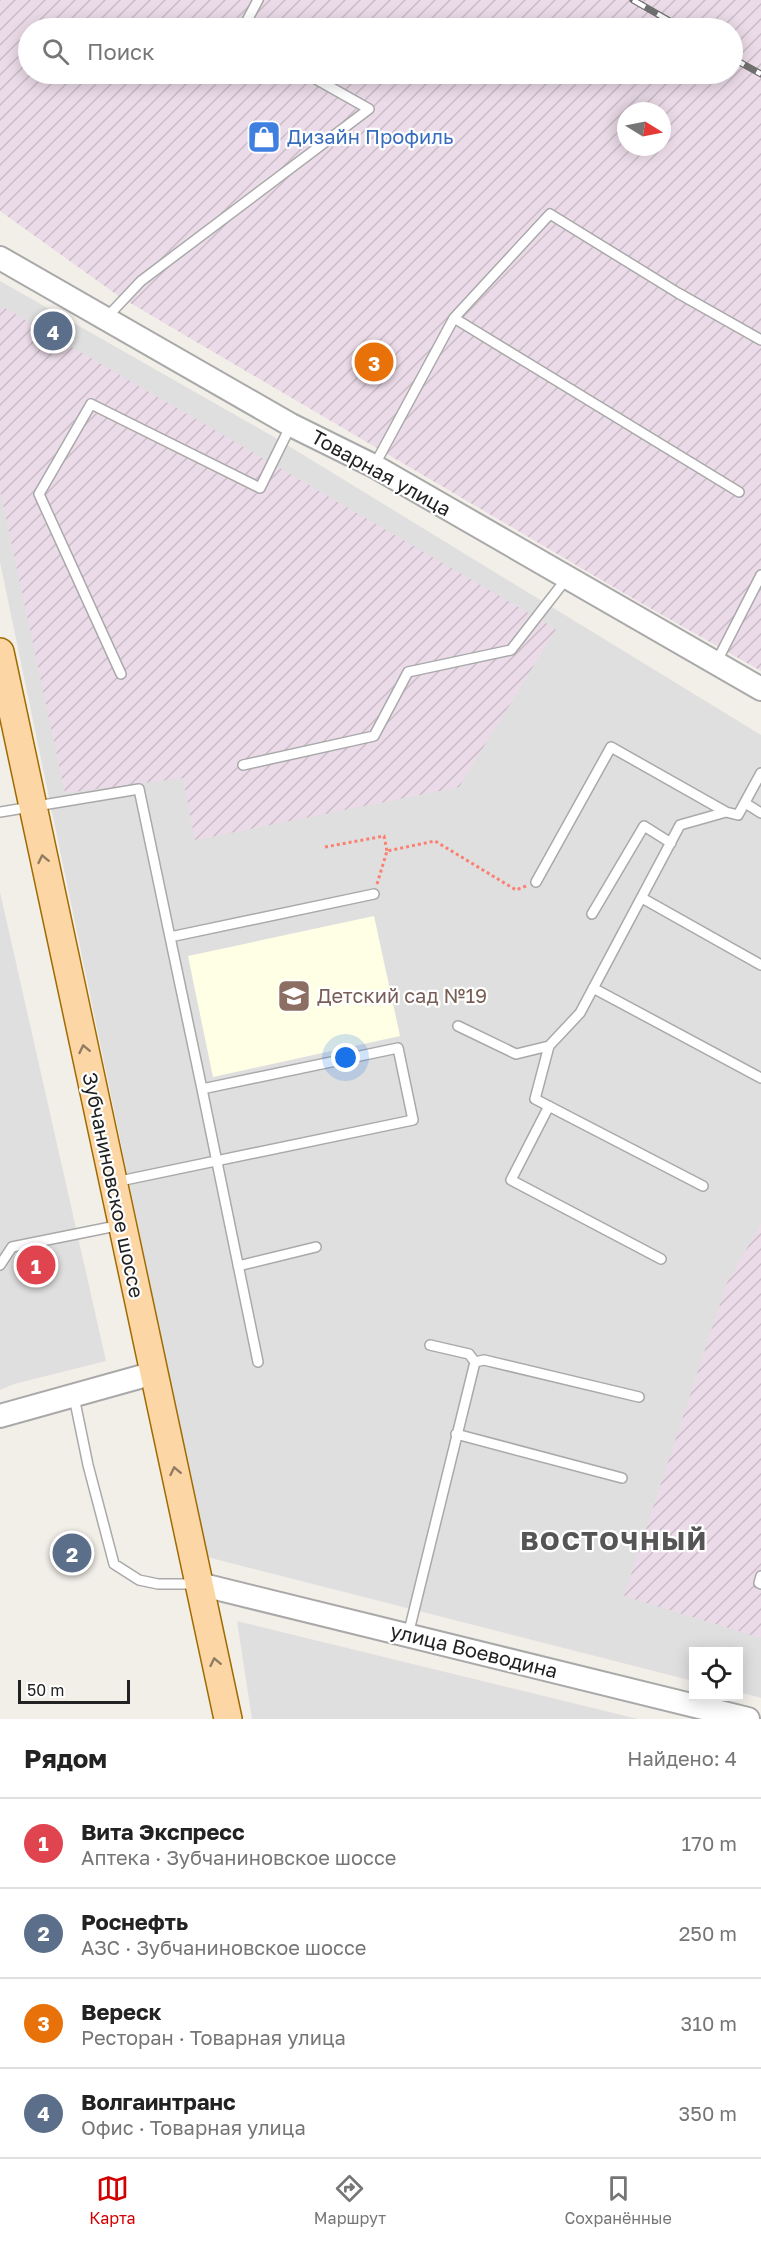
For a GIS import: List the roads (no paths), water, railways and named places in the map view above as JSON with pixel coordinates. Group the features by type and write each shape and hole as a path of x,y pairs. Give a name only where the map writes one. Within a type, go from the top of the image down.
{"main road":[{"name":"Зубчаниновское шоссе","path":"0,652 4,699 32,805 228,1719"}],"street":[{"name":"Товарная улица","path":"0,258 291,424 374,466 761,689"},
{"path":"0,1416 154,1373"},
{"name":"улица Воеводина","path":"199,1584 748,1719"}],"lane":[{"path":"248,18 258,0"},
{"path":"105,319 141,281 369,109 325,84"},
{"path":"374,466 454,318 550,214 678,293 761,340"},
{"path":"454,318 739,492"},
{"path":"121,674 39,494 91,404 260,488 291,424"},
{"path":"716,663 761,575"},
{"path":"243,765 374,736 408,672 511,650 567,578"},
{"path":"537,882 611,747 726,812 738,815 761,773"},
{"path":"0,812 139,789 258,1362"},
{"path":"745,803 761,813"},
{"path":"703,1186 535,1099 549,1046 580,1013 680,825 726,812"},
{"path":"592,914 644,826 671,843"},
{"path":"170,937 374,894"},
{"path":"642,898 761,965"},
{"path":"593,988 761,1078"},
{"path":"458,1026 516,1054 549,1046"},
{"path":"113,1183 413,1120 398,1048 202,1089"},
{"path":"549,1106 511,1180 662,1259"},
{"path":"0,1265 12,1248 122,1224"},
{"path":"238,1266 316,1247"},
{"path":"408,1635 475,1362 469,1353 430,1345"},
{"path":"475,1362 484,1360 639,1397"},
{"path":"74,1395 88,1465 114,1564 139,1580 158,1584 199,1584"},
{"path":"456,1434 622,1478"},
{"path":"761,1576 759,1583 761,1584"}],"railway":[{"path":"633,0 664,18"},
{"path":"743,64 761,74"}],"place":[{"name":"Дизайн Профиль","path":"264,137"},
{"name":"Волгаинтранс","path":"53,331"},
{"name":"Вереск","path":"374,362"},
{"name":"Детский сад №19","path":"294,996"},
{"name":"Вита Экспресс","path":"36,1265"},
{"name":"Роснефть","path":"72,1553"}],"district":[{"name":"ВОСТОЧНЫЙ","path":"614,1541"}]}
